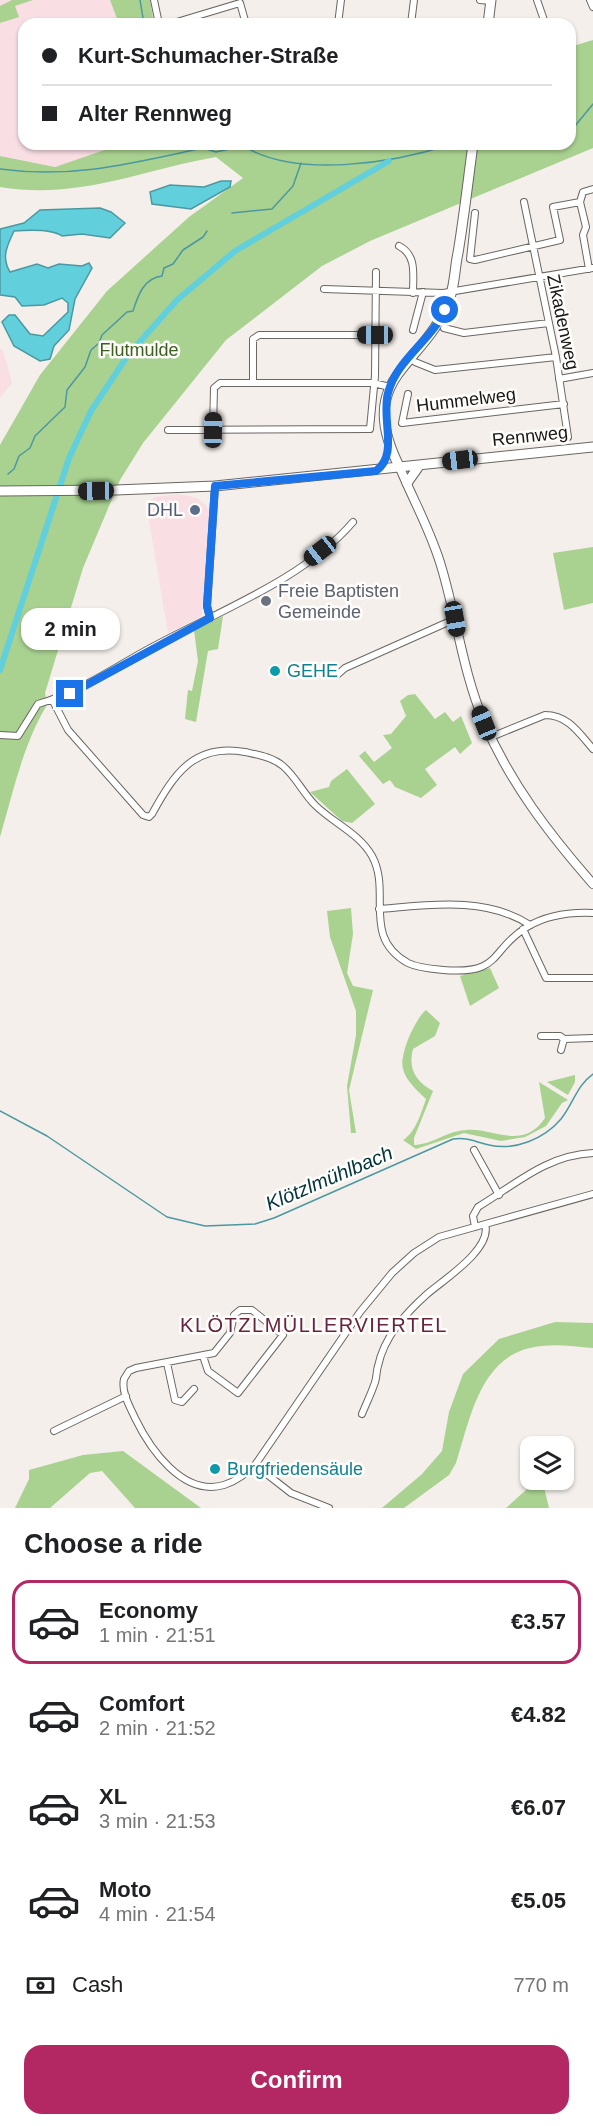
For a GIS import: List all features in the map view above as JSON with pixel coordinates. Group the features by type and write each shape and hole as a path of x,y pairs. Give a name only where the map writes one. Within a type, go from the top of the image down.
{"main road":[{"path":"489,18 491,1"},
{"path":"400,468 390,449 385,423 390,387 403,364 439,323 452,292 472,150"},
{"name":"Rennweg","path":"0,491 215,486 376,471 522,452 593,447"},
{"path":"376,471 386,461 390,449"},
{"path":"407,483 419,466"}],"street":[{"path":"154,0 158,18"},
{"path":"339,18 341,0"},
{"path":"412,18 414,0"},
{"path":"480,0 491,1"},
{"path":"537,0 543,18"},
{"path":"590,0 593,7"},
{"path":"190,18 240,3 244,18"},
{"path":"324,289 452,292 591,268 584,235 586,227 580,202 583,192 593,189"},
{"name":"Zikadenweg","path":"524,202 556,357 568,437"},
{"path":"475,213 470,259 475,260 560,240 553,207 580,202"},
{"path":"399,246 409,252 413,262 413,292"},
{"path":"168,430 370,429 376,272"},
{"path":"413,330 423,292"},
{"path":"444,328 464,333 549,324"},
{"path":"253,383 253,339 259,335 375,335"},
{"path":"415,362 435,370 556,357"},
{"path":"560,379 593,373"},
{"path":"213,430 215,386 223,382 373,383 390,387"},
{"name":"Hummelweg","path":"408,394 402,423 564,404"},
{"path":"400,468 433,539 455,619 467,676 490,737 535,813 593,884"},
{"path":"210,618 207,606 215,486"},
{"path":"0,735 18,736 34,707 83,689 155,646 228,611 285,578 344,532 353,522"},
{"path":"337,675 345,668 455,619"},
{"path":"53,701 68,730 143,815 149,817 178,774 211,751 226,749 260,755 282,765 314,804 358,838 368,849 378,876 381,931 396,953 408,963 436,969 463,971 482,967 495,959 523,929 530,925 563,914 593,913"},
{"path":"490,737 536,718 553,715 569,721 593,749"},
{"path":"379,909 461,904 515,917 530,925"},
{"path":"523,929 546,978 593,978"},
{"path":"541,1036 560,1036 564,1039 593,1038"},
{"path":"561,1050 564,1039"},
{"path":"474,1150 499,1195"},
{"path":"475,1227 474,1212 541,1165 593,1153"},
{"path":"203,1356 208,1371 238,1393 284,1335 252,1310 236,1311 230,1333 214,1353 136,1368 126,1375 123,1383 126,1396 138,1425 155,1453 169,1468 184,1478 218,1486 239,1478 255,1466 360,1312 392,1273 414,1253 439,1237 593,1194"},
{"path":"362,1414 374,1386 383,1352 398,1324 429,1293 469,1259 484,1241 487,1230 485,1224"},
{"path":"167,1363 175,1400 182,1402 194,1389"},
{"path":"54,1431 126,1396"},
{"path":"255,1466 299,1497 329,1508"}],"shaded area":[{"path":"0,0 110,0 117,18 18,18 18,150 105,150 55,167 0,156"},
{"path":"0,348 4,353 12,383 0,398"},
{"path":"179,494 197,498 206,505 210,514 205,578 201,617 168,633 146,503 155,497"}],"green space":[{"path":"12,0 33,0 15,6 19,17 0,23 0,6"},
{"path":"110,0 150,0 153,18 117,18"},
{"name":"Flutmulde","path":"593,40 593,148 370,241 322,266 226,340 143,443 120,480 83,568 45,693 47,705 25,752 0,837 0,445 40,375 107,291 189,217 243,178 216,157 83,187 29,190 0,187 0,156 55,167 105,150 576,150 576,45"},
{"path":"593,547 593,603 564,610 553,553"},
{"path":"223,616 218,649 208,651 196,722 185,719 188,690 192,691 198,661 194,630"},
{"path":"415,694 435,719 445,712 453,722 461,716 472,743 460,754 455,747 425,769 437,785 421,798 395,787 390,780 383,784 359,756 365,751 374,762 392,748 383,735 391,734 406,716 400,701 408,695"},
{"path":"347,769 375,804 352,823 342,821 310,792 329,787 331,781"},
{"path":"351,908 353,934 347,973 353,986 373,990 349,1090 356,1133 351,1133 347,1086 356,1035 356,1011 330,937 327,911"},
{"path":"490,968 499,988 470,1006 460,976"},
{"path":"426,1010 440,1023 435,1036 413,1049 411,1062 414,1073 433,1091 414,1138 414,1145 467,1130 508,1136 527,1134 545,1118 539,1082 568,1100 562,1103 546,1126 525,1137 501,1141 464,1133 416,1149 403,1140 415,1127 426,1099 407,1078 402,1063 409,1038 417,1021"},
{"path":"575,1075 575,1082 568,1095 547,1082"},
{"path":"555,1322 593,1323 593,1348 542,1346 521,1351 505,1360 492,1373 482,1389 467,1426 456,1463 449,1475 404,1508 382,1508 422,1474 442,1451 449,1412 463,1374 499,1339"},
{"path":"123,1451 201,1508 135,1508 102,1471 90,1473 50,1508 15,1508 29,1479 29,1470 83,1455"},
{"path":"526,1490 545,1490 549,1508 506,1508"}],"water":[{"path":"221,181 231,181 230,187 191,209 152,204 150,192 170,185 204,187"},
{"path":"100,208 111,212 125,223 110,238 82,234 62,236 46,231 25,230 14,231 9,242 5,256 10,272 37,264 48,268 59,264 82,266 89,263 92,268 75,299 69,330 54,346 50,359 40,361 14,346 2,322 9,315 15,315 30,334 43,336 68,312 68,303 62,298 44,305 22,306 15,297 0,295 0,229 24,223 40,210"}],"waterway":[{"path":"140,0 143,18"},
{"path":"576,125 593,104"},
{"path":"0,169 27,172 78,171 127,164 194,150"},
{"path":"210,150 216,152 225,150"},
{"path":"252,150 288,162 316,165 374,162 431,150"},
{"name":"Flutmulde","path":"0,670 69,458 91,411 128,355 177,300 235,251 389,161"},
{"path":"232,213 272,209 293,186 301,163"},
{"path":"8,474 14,469 19,456 30,448 35,436 65,407 67,390 85,367 91,350 99,343 102,335 127,312 133,311 146,284 162,276 164,268 173,264 183,250 203,237 207,231"},
{"name":"Klötzlmühlbach","path":"0,1111 47,1136 167,1217 205,1226 255,1224 274,1218 453,1139 509,1146 538,1138 561,1119 579,1089 593,1074"}],"place":[{"name":"DHL","path":"195,510"},
{"name":"Freie Baptisten Gemeinde","path":"266,601"},
{"name":"GEHE","path":"275,671"},
{"name":"Burgfriedensäule","path":"215,1469"}],"district":[{"name":"KLÖTZLMÜLLERVIERTEL","path":"314,1325"}],"route":[{"path":"70,694 83,689 155,646 210,618 207,606 215,486 376,471 381,467 390,449 387,442 385,411 393,379 403,364 428,338 445,310"}]}
